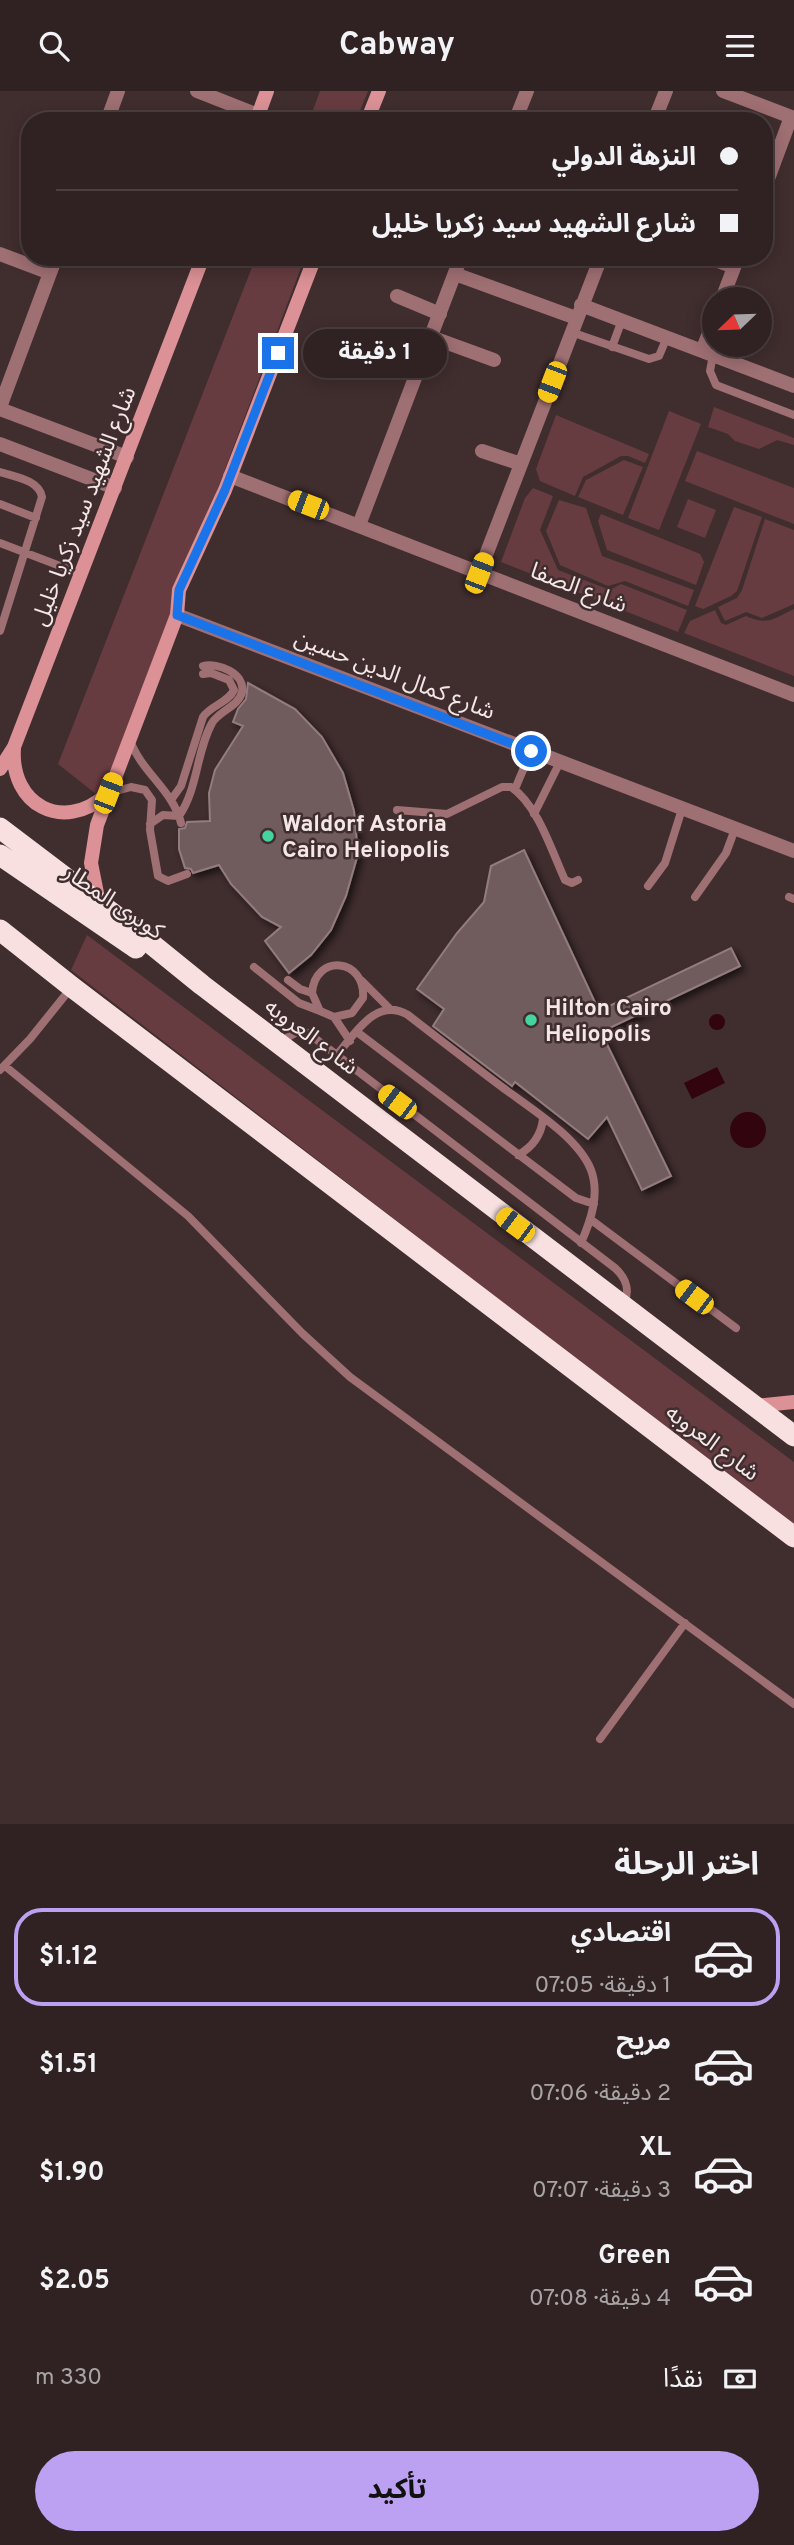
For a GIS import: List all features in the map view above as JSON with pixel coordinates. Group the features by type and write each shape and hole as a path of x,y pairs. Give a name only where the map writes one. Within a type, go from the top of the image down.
{"highway":[{"name":"شارع العروبه","path":"0,828 794,1436"},
{"name":"كوبرى المطار","path":"0,855 140,951 202,985"},
{"name":"شارع العروبه","path":"0,930 72,988 794,1537"}],"street":[{"path":"110,112 118,91"},
{"path":"197,91 244,112"},
{"path":"259,112 267,91"},
{"path":"371,112 379,91"},
{"path":"519,112 527,91"},
{"path":"658,112 666,91"},
{"path":"723,91 793,118 773,167"},
{"path":"0,254 21,262"},
{"path":"32,266 50,273"},
{"path":"53,266 0,408 127,457"},
{"name":"شارع الشهيد سيد زكريا خليل","path":"0,769 14,747 200,266"},
{"path":"99,903 93,879 92,846 97,824 177,615 179,590 230,476 312,266"},
{"path":"359,525 458,266"},
{"path":"479,573 594,266"},
{"path":"727,287 734,266"},
{"path":"455,274 576,318 622,320 702,351"},
{"path":"397,296 440,314"},
{"path":"431,337 494,361"},
{"path":"718,357 794,386"},
{"path":"0,444 115,488"},
{"path":"482,451 521,464"},
{"name":"شارع الصفا","path":"230,476 794,695"},
{"name":"شارع كمال الدين حسين","path":"177,615 794,852"},
{"path":"14,747 13,765 18,782 28,797 42,808 60,813 78,812 94,805 108,793"},
{"path":"754,1406 794,1402"}],"lane":[{"path":"576,318 612,347 644,358 654,359 659,356 667,338"},
{"path":"612,347 622,320"},
{"path":"708,357 710,376 716,385 794,415"},
{"path":"0,472 35,484 42,497 0,631"},
{"path":"0,504 36,518"},
{"path":"0,543 81,574"},
{"path":"171,800 181,786 195,755 214,720 240,698 242,683 232,673 215,665 203,670 229,680 234,686 230,697 206,712 200,722 195,755 186,805 180,819"},
{"path":"206,712 214,720"},
{"path":"129,737 141,764 171,800 180,819"},
{"path":"515,789 531,751"},
{"path":"534,814 560,762"},
{"path":"108,793 131,787 145,790 152,800 149,824 158,876 169,881 187,874"},
{"path":"397,810 447,814 502,787 515,789 534,814 565,880 572,883 578,880"},
{"path":"648,886 665,863 682,809"},
{"path":"149,824 163,815 180,819"},
{"path":"695,897 726,853 735,829"},
{"path":"320,1011 314,1003 312,993 316,976 331,966 348,967 390,1009 408,1015 543,1119 582,1154 591,1171 595,1189 594,1204 581,1243"},
{"path":"254,967 299,1003 334,1017 343,1017 359,1007 363,998 361,980"},
{"path":"288,980 312,993"},
{"path":"72,988 3,1068 188,1216 302,1333 350,1377 794,1703"},
{"path":"336,1056 372,1015 390,1009"},
{"path":"334,1017 350,1041"},
{"path":"278,1043 302,1031 581,1243 621,1274 628,1289 623,1307"},
{"path":"357,1032 576,1198 594,1204"},
{"path":"518,1155 526,1151 538,1137 543,1119"},
{"path":"590,1220 736,1328"},
{"path":"600,1739 685,1623"}],"shaded area":[{"path":"320,91 368,91 360,112 312,112"},
{"path":"252,266 302,266 101,798 58,764"},
{"path":"714,407 794,438 794,445 777,440 759,449 735,441 728,434 708,427"},
{"path":"669,411 701,424 659,530 628,518"},
{"path":"556,415 649,454 645,463 621,456 583,477 575,496 540,481 536,469"},
{"path":"697,451 794,488 794,524 685,481"},
{"path":"624,460 643,467 623,515 578,497 586,480"},
{"path":"533,488 553,496 540,530 558,570 610,590 621,584 687,610 678,632 501,562 525,498"},
{"path":"688,499 716,510 705,538 677,527"},
{"path":"559,500 586,508 602,556 694,590 688,606 625,581 608,586 560,565 546,531"},
{"path":"734,507 762,517 737,591 703,609 695,606"},
{"path":"601,514 700,554 704,562 696,585 607,550 598,521"},
{"path":"765,519 794,530 794,604 762,618 746,612 725,621 718,607 737,598 742,590"},
{"path":"794,609 794,676 684,633 690,621 715,610 721,623 726,625 746,616 760,621 770,620"},
{"path":"87,935 794,1462 794,1527 71,970"},
{"path":"717,1014 725,1022 717,1030 709,1022"},
{"path":"717,1067 725,1083 692,1099 684,1083"},
{"path":"748,1112 761,1117 766,1130 761,1143 748,1148 735,1143 730,1130 735,1117"}],"building":[{"name":"Waldorf Astoria Cairo Heliopolis","path":"248,683 295,709 322,737 343,773 354,811 358,854 346,896 331,930 311,955 289,973 265,941 281,927 262,917 231,884 219,865 193,873 191,869 185,868 179,849 179,829 185,828 187,822 210,821 209,793 215,770 243,726 233,722 246,699"},
{"name":"Hilton Cairo Heliopolis","path":"524,850 599,1011 731,948 740,966 601,1032 671,1176 642,1190 607,1117 588,1139 515,1082 512,1086 433,1026 444,1009 417,989 457,933 484,902 491,866"}],"place":[{"name":"Waldorf Astoria Cairo Heliopolis","path":"268,836"},
{"name":"Hilton Cairo Heliopolis","path":"531,1020"}],"route":[{"path":"278,353 225,490 179,590 177,615 531,751"}]}
